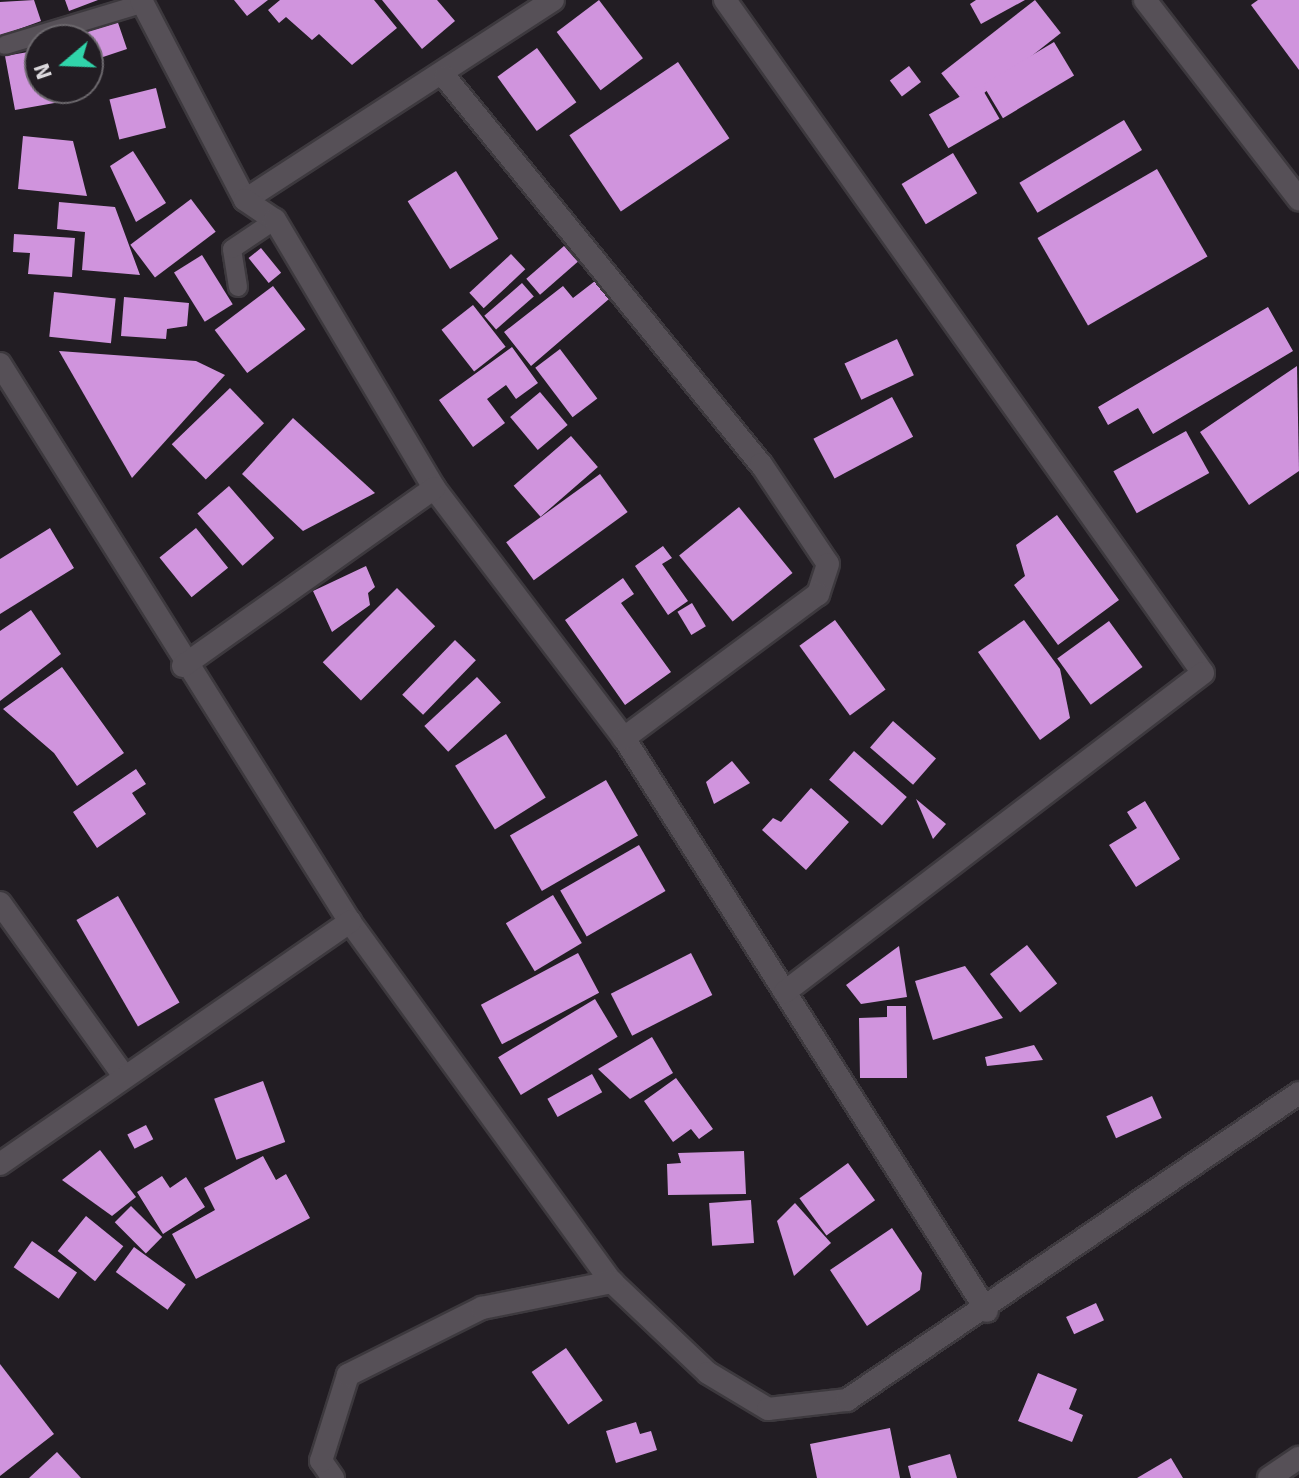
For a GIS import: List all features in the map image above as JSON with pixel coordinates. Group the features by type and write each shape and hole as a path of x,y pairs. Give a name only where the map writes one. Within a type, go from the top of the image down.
{"street":[{"path":"245,200 445,77 553,0"},
{"path":"725,0 1203,673 785,992"},
{"path":"1145,0 1299,199"},
{"path":"141,2 245,200 275,220 434,488 624,738 987,1311"},
{"path":"445,77 761,464 828,564 818,594 624,738"},
{"path":"0,364 183,666 350,922 612,1282 708,1373 768,1409 847,1400 987,1311 1299,1093"},
{"path":"183,666 434,488"},
{"path":"0,903 124,1076"},
{"path":"0,1164 350,922"},
{"path":"333,1478 321,1461 348,1375 482,1308 612,1282"},
{"path":"1269,1478 1299,1458"}],"lane":[{"path":"5,45 141,2"},
{"path":"238,287 232,249 275,220"}],"building":[{"path":"34,0 41,21 24,24 24,27 0,36 0,2"},
{"path":"65,0 98,0 69,11"},
{"path":"234,0 268,0 247,16"},
{"path":"280,0 374,0 397,28 352,65 319,34 312,40 286,17 279,23 268,10"},
{"path":"382,0 437,0 455,21 422,49"},
{"path":"599,0 643,58 601,90 557,32"},
{"path":"976,0 1025,0 981,24 970,4"},
{"path":"1035,0 1061,33 967,106 941,73"},
{"path":"1258,0 1299,0 1299,70 1251,5"},
{"path":"114,11 127,49 104,57 104,24 77,24"},
{"path":"1054,42 1074,75 1003,118 983,85"},
{"path":"537,48 576,102 537,131 497,77"},
{"path":"24,53 24,104 49,104 15,110 5,56"},
{"path":"678,62 729,138 621,212 569,135"},
{"path":"909,66 921,82 902,96 890,80"},
{"path":"980,85 1000,119 948,148 929,114"},
{"path":"156,88 166,128 119,139 109,100"},
{"path":"1124,120 1142,150 1037,213 1019,183"},
{"path":"23,136 73,141 87,196 18,189"},
{"path":"133,151 166,203 136,222 110,166"},
{"path":"953,153 977,193 926,224 902,184"},
{"path":"1157,169 1208,256 1088,325 1037,238"},
{"path":"456,171 498,239 450,269 408,201"},
{"path":"191,199 216,232 155,277 130,245"},
{"path":"59,202 115,207 140,275 82,270 85,232 57,229"},
{"path":"14,234 75,238 72,277 28,274 30,253 13,252"},
{"path":"564,246 578,262 540,295 526,279"},
{"path":"261,248 281,273 269,283 249,258"},
{"path":"511,254 525,269 484,308 469,293"},
{"path":"202,255 233,304 205,322 174,272"},
{"path":"595,281 609,299 531,366 504,332 563,286 573,298"},
{"path":"522,283 534,297 496,329 484,316"},
{"path":"273,286 305,329 247,373 215,330"},
{"path":"54,292 116,298 111,343 49,337"},
{"path":"124,297 189,303 187,326 167,329 166,339 121,336"},
{"path":"473,305 506,347 474,371 441,330"},
{"path":"1268,307 1293,351 1153,434 1138,408 1108,425 1098,407"},
{"path":"897,339 914,375 861,400 844,364"},
{"path":"512,347 538,383 516,399 506,385 487,399 505,423 473,447 439,400"},
{"path":"560,349 597,399 573,417 535,368"},
{"path":"59,351 196,361 225,375 132,478"},
{"path":"1297,366 1299,471 1249,505 1200,432"},
{"path":"230,388 264,423 206,480 172,444"},
{"path":"540,392 568,425 538,450 510,417"},
{"path":"892,397 913,437 835,479 813,439"},
{"path":"293,418 375,493 303,531 242,474"},
{"path":"1186,431 1209,473 1137,513 1113,471"},
{"path":"571,436 598,467 541,517 514,486"},
{"path":"600,474 628,512 534,580 506,542"},
{"path":"229,486 274,538 243,566 197,514"},
{"path":"739,507 792,573 733,622 679,555"},
{"path":"1057,515 1119,600 1058,645 1014,585 1025,576 1016,545"},
{"path":"50,528 74,568 0,614 0,559"},
{"path":"196,528 228,568 192,597 159,558"},
{"path":"663,546 672,558 662,564 688,601 668,615 635,566"},
{"path":"366,566 375,587 368,593 370,605 332,632 313,591"},
{"path":"623,578 634,594 621,603 671,672 625,705 565,620"},
{"path":"397,588 435,626 361,700 323,662"},
{"path":"692,603 706,626 691,635 677,612"},
{"path":"31,610 61,654 0,701 0,631"},
{"path":"835,620 886,690 850,715 799,646"},
{"path":"1024,620 1060,669 1070,718 1040,740 978,652"},
{"path":"1109,621 1143,667 1091,705 1057,659"},
{"path":"455,640 476,660 423,715 402,695"},
{"path":"62,667 124,753 77,786 54,753 3,709"},
{"path":"477,677 501,703 448,752 424,726"},
{"path":"893,721 936,758 913,785 870,747"},
{"path":"506,734 546,798 495,829 455,766"},
{"path":"854,751 907,797 882,826 829,780"},
{"path":"732,761 750,783 714,804 706,782"},
{"path":"136,769 146,784 132,793 146,814 97,848 73,812"},
{"path":"606,780 638,835 542,891 510,836"},
{"path":"811,788 849,822 806,870 762,830 773,818 781,822"},
{"path":"916,799 946,824 933,839"},
{"path":"1145,801 1180,859 1136,887 1109,845 1137,828 1127,812"},
{"path":"639,845 666,891 587,936 560,890"},
{"path":"553,895 582,943 535,971 506,923"},
{"path":"118,896 180,1003 138,1027 76,920"},
{"path":"1027,945 1057,984 1020,1013 990,974"},
{"path":"899,946 907,997 861,1004 846,985"},
{"path":"578,953 599,993 502,1044 481,1005"},
{"path":"691,953 712,995 632,1036 611,994"},
{"path":"965,966 1003,1018 933,1040 915,981"},
{"path":"595,999 618,1037 521,1095 498,1057"},
{"path":"887,1006 906,1006 907,1078 860,1078 859,1018 887,1017"},
{"path":"652,1037 673,1073 630,1099 598,1069"},
{"path":"1034,1045 1043,1060 987,1066 985,1057"},
{"path":"592,1074 602,1092 558,1117 547,1099"},
{"path":"676,1078 713,1129 699,1139 691,1129 673,1142 644,1101"},
{"path":"263,1081 285,1142 236,1160 214,1099"},
{"path":"1152,1096 1162,1118 1116,1138 1106,1116"},
{"path":"146,1125 153,1139 135,1149 127,1135"},
{"path":"100,1150 136,1197 112,1216 62,1180"},
{"path":"744,1151 746,1194 668,1195 667,1164 681,1163 678,1153"},
{"path":"263,1156 276,1180 286,1174 310,1218 196,1279 172,1234 215,1210 204,1188"},
{"path":"848,1163 875,1200 826,1235 799,1198"},
{"path":"162,1176 170,1188 186,1177 205,1207 163,1234 137,1192"},
{"path":"751,1200 754,1243 712,1246 709,1203"},
{"path":"795,1203 831,1243 794,1276 777,1221"},
{"path":"131,1206 162,1237 146,1253 115,1222"},
{"path":"86,1216 123,1246 95,1281 58,1251"},
{"path":"892,1228 922,1273 920,1290 867,1326 830,1270"},
{"path":"32,1241 77,1273 59,1299 14,1267"},
{"path":"134,1247 186,1285 168,1310 116,1272"},
{"path":"1096,1303 1104,1320 1074,1334 1066,1317"},
{"path":"566,1348 603,1400 568,1425 532,1372"},
{"path":"0,1364 54,1434 0,1476"},
{"path":"1038,1373 1077,1389 1069,1409 1083,1415 1072,1442 1018,1421"},
{"path":"636,1422 640,1434 651,1431 657,1450 616,1463 606,1431"},
{"path":"890,1428 900,1478 817,1478 810,1444"},
{"path":"57,1452 81,1478 29,1478"},
{"path":"950,1454 957,1478 911,1478 908,1466"},
{"path":"1171,1458 1183,1478 1137,1478"}]}
